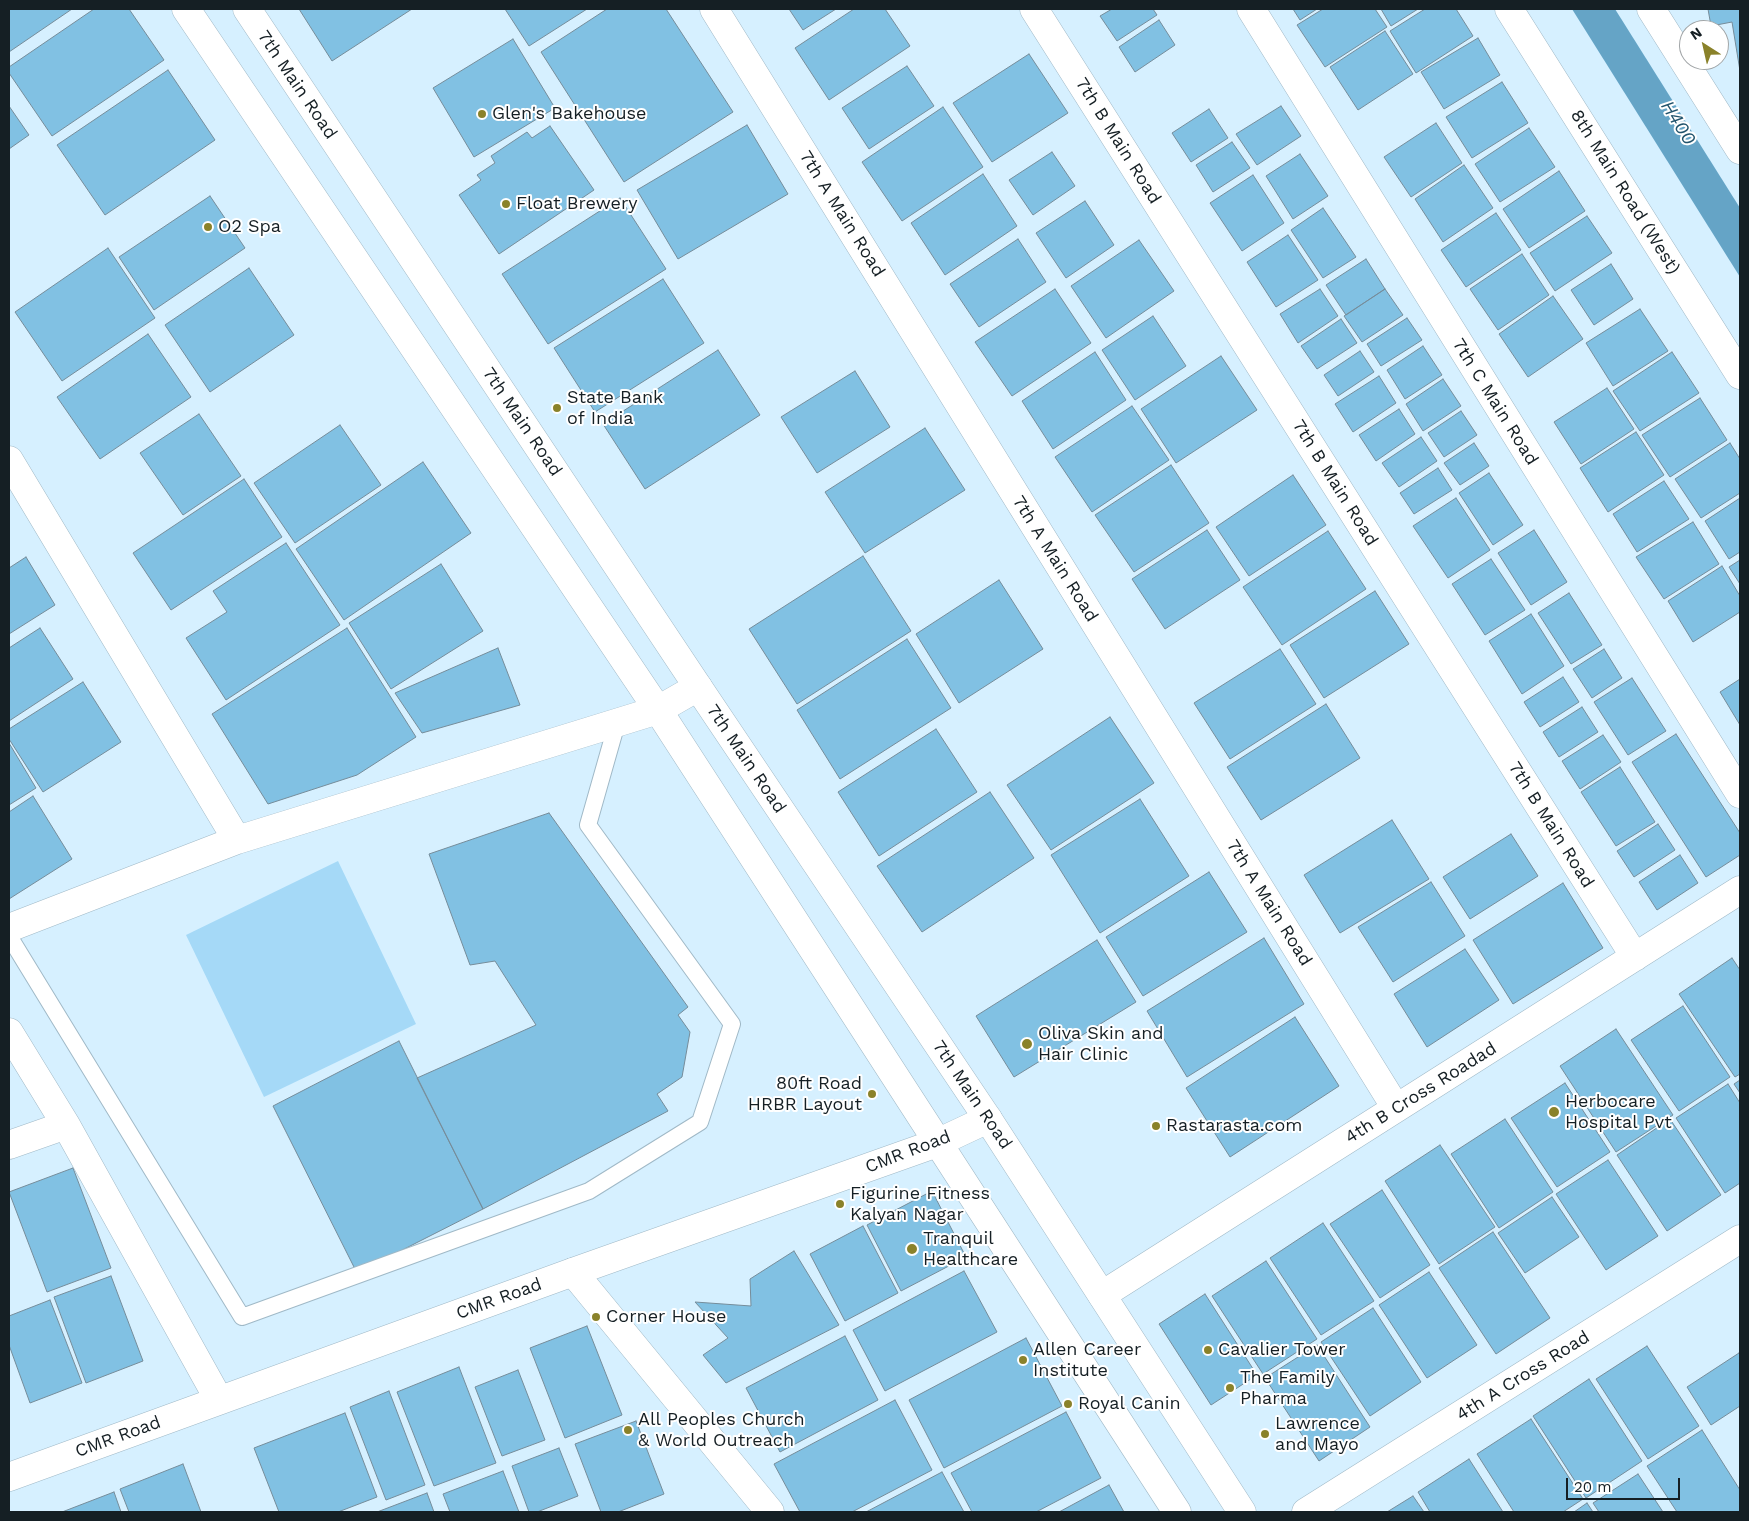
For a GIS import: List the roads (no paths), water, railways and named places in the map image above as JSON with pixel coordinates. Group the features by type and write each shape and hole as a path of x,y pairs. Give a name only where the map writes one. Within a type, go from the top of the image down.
{"street":[{"path":"186,9 658,710 1177,1512"},
{"name":"7th Main Road","path":"247,9 988,1119 1242,1512"},
{"name":"7th A Main Road","path":"714,9 1396,1108"},
{"name":"7th B Main Road","path":"1034,9 1635,957"},
{"name":"7th C Main Road","path":"1251,9 1740,794"},
{"name":"8th Main Road (West)","path":"1509,9 1740,375"},
{"path":"1651,9 1729,112 1740,150"},
{"path":"9,460 237,840"},
{"path":"9,928 237,840 658,710 698,687"},
{"name":"4th B Cross Roadad","path":"1102,1295 1740,890"},
{"path":"9,1032 66,1125 219,1400"},
{"name":"CMR Road","path":"9,1477 573,1272 937,1143 988,1119"},
{"path":"9,1145 66,1125"},
{"name":"4th A Cross Road","path":"1306,1512 1740,1239"},
{"path":"573,1272 763,1510"}],"lane":[{"path":"9,936 242,1317 589,1191 700,1122 732,1024 588,825 617,723"}],"water":[{"name":"H400","path":"1572,9 1615,9 1740,208 1740,277"}],"place":[{"name":"Glen's Bakehouse","path":"482,114"},
{"name":"Float Brewery","path":"506,204"},
{"name":"O2 Spa","path":"208,227"},
{"name":"State Bank of India","path":"557,408"},
{"name":"Oliva Skin and Hair Clinic","path":"1027,1044"},
{"name":"80ft Road HRBR Layout","path":"872,1094"},
{"name":"Herbocare Hospital Pvt","path":"1554,1112"},
{"name":"Rastarasta.com","path":"1156,1126"},
{"name":"Figurine Fitness Kalyan Nagar","path":"840,1204"},
{"name":"Tranquil Healthcare","path":"912,1249"},
{"name":"Corner House","path":"596,1317"},
{"name":"Cavalier Tower","path":"1208,1350"},
{"name":"Allen Career Institute","path":"1023,1360"},
{"name":"The Family Pharma","path":"1230,1388"},
{"name":"Royal Canin","path":"1068,1404"},
{"name":"All Peoples Church & World Outreach","path":"628,1430"},
{"name":"Lawrence and Mayo","path":"1265,1434"}]}
